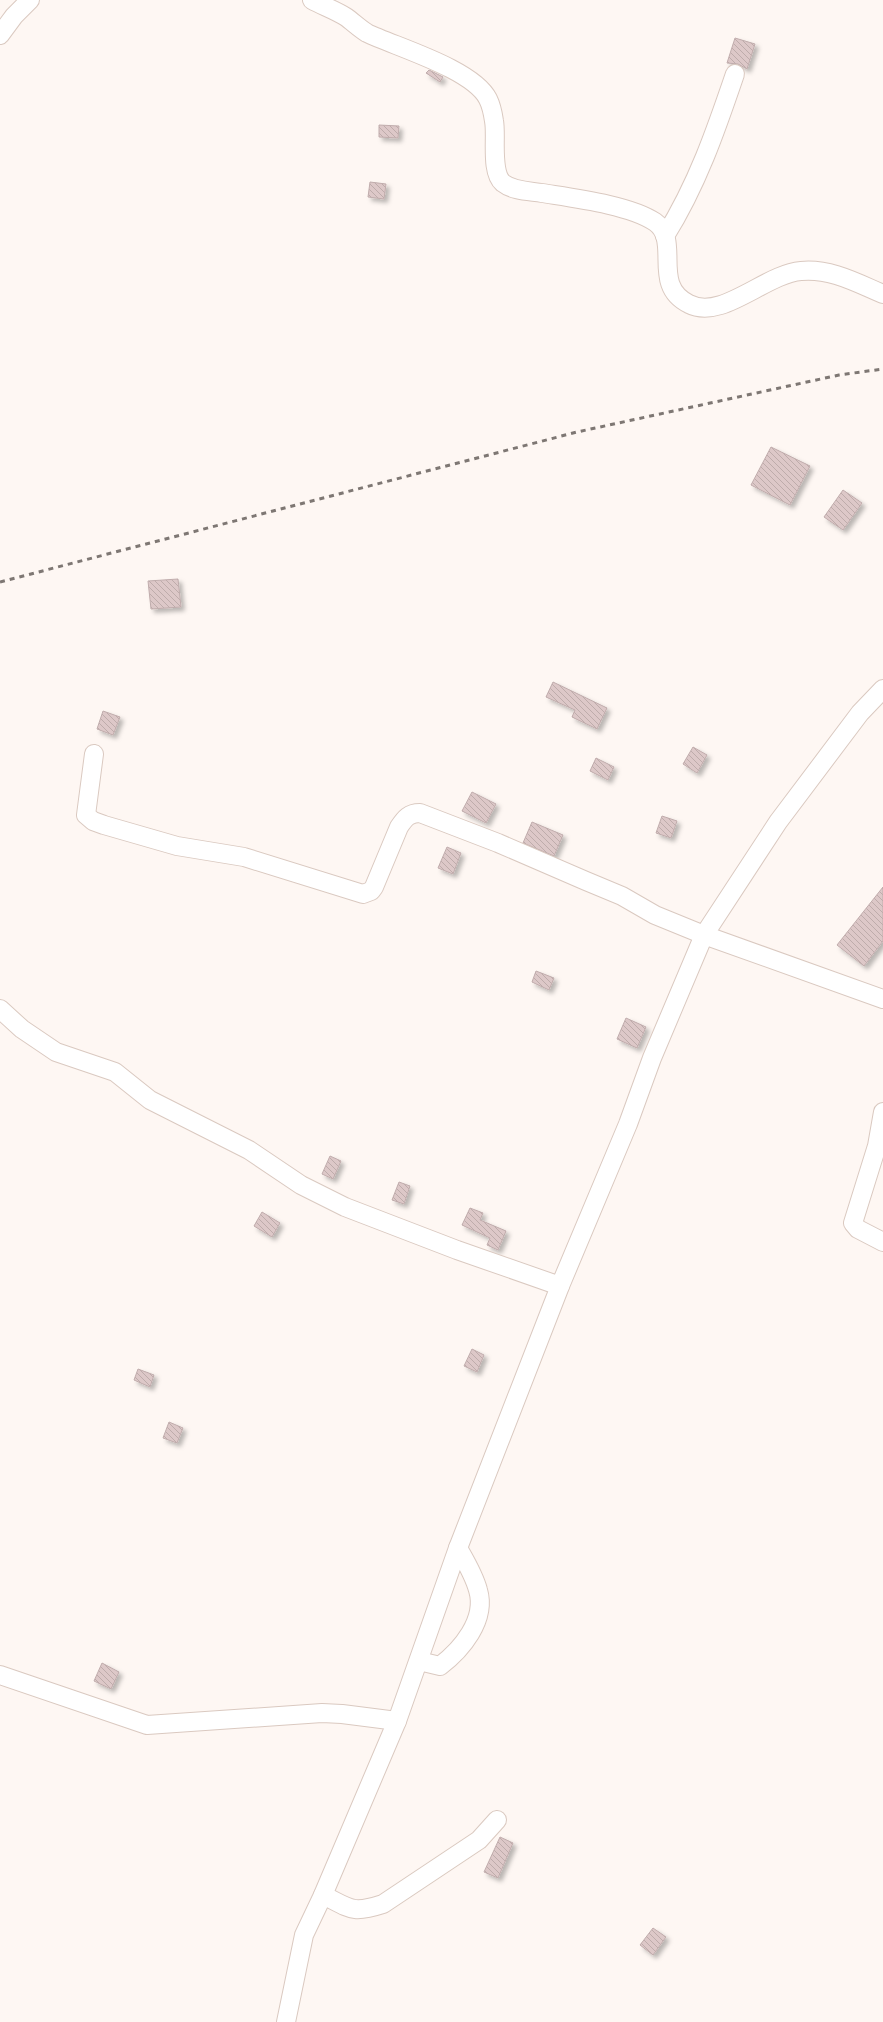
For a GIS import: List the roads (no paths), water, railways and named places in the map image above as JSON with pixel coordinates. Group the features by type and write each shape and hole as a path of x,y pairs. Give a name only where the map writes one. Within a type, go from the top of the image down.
{"street":[{"path":"0,35 14,16 30,0"},
{"path":"312,0 348,18 367,33 432,59 465,78 482,90 488,99 494,121 496,171 502,182 514,188 596,202 628,211 655,222 663,230 665,236 667,248 667,278 670,286 680,299 696,307 709,309 784,274 801,271 832,274 883,294"},
{"path":"665,236 690,193 709,150 735,74"},
{"path":"286,2022 304,1935 397,1721 458,1548 560,1286 628,1124 652,1058 704,935 778,822 860,713 883,689"},
{"path":"94,754 86,814 93,821 104,825 177,846 244,857 363,894 371,891 374,887 399,827 404,820 413,813 420,813 498,843 622,896 655,915 704,935 883,999"},
{"path":"0,1009 22,1028 56,1052 115,1072 132,1084 150,1100 248,1150 301,1185 367,1215 457,1250 560,1286"},
{"path":"883,1112 877,1146 853,1223 858,1229 883,1242"},
{"path":"419,1661 440,1666 452,1657 473,1628 480,1609 479,1592 474,1577 458,1548"},
{"path":"0,1675 147,1725 322,1713 397,1721"},
{"path":"323,1894 354,1910 367,1910 384,1904 479,1840 497,1820"}],"railway":[{"path":"0,582 577,432 839,375 883,369"}]}
